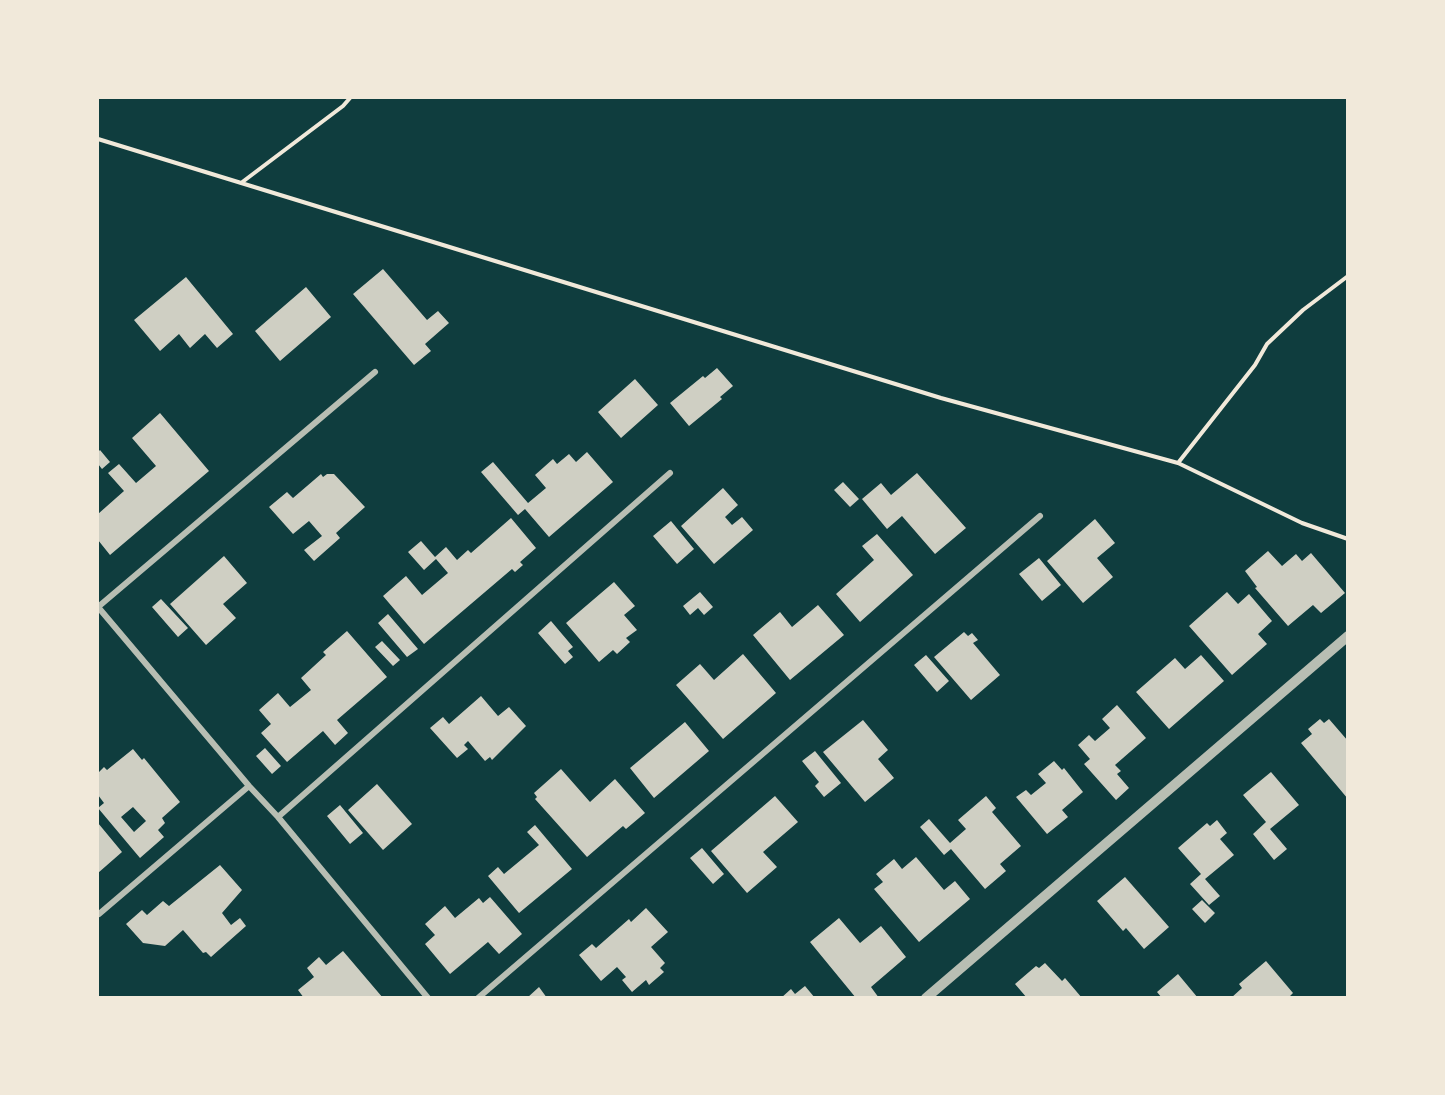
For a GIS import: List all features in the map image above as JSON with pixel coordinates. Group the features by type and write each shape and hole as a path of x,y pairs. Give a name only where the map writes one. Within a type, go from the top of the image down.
{"street":[{"path":"375,372 98,607 249,786 278,817 428,998"},
{"path":"278,817 670,473"},
{"path":"478,998 1040,516"},
{"path":"926,998 1347,636"},
{"path":"99,914 249,786"}],"path":[{"path":"241,183 343,106 350,98"},
{"path":"98,139 941,398 1178,463 1302,523 1347,539"},
{"path":"1178,463 1255,365 1267,344 1303,310 1347,276"}],"building":[{"path":"383,269 427,320 438,311 449,323 425,344 431,351 414,365 353,294"},
{"path":"186,277 233,334 217,348 205,334 190,348 179,334 160,351 134,320"},
{"path":"306,287 331,317 280,361 255,331"},
{"path":"717,368 733,386 720,397 722,399 689,426 670,403 703,376 705,378"},
{"path":"635,379 658,405 621,438 598,412"},
{"path":"160,413 209,471 110,555 98,540 98,514 124,491 108,473 119,464 136,483 156,466 132,438"},
{"path":"100,450 110,462 102,469 98,464"},
{"path":"587,452 613,482 549,537 525,509 518,515 481,472 493,462 528,503 546,488 535,475 553,459 557,464 569,454 576,462"},
{"path":"917,473 966,528 935,554 902,516 887,529 862,499 881,483 891,495"},
{"path":"321,474 323,477 327,474 334,474 365,507 336,533 340,538 314,561 304,550 322,536 309,521 293,534 269,507 287,492 293,498"},
{"path":"843,482 859,499 850,507 834,490"},
{"path":"723,488 738,505 725,517 732,525 742,517 753,530 714,564 681,526"},
{"path":"511,518 536,548 520,562 523,565 515,572 512,569 424,644 383,596 406,576 422,595 448,573 436,559 424,570 408,552 421,541 435,557 446,547 457,560 468,550 471,553"},
{"path":"1095,519 1115,543 1097,558 1113,577 1083,603 1047,561"},
{"path":"671,521 694,549 677,564 653,536"},
{"path":"877,534 913,575 860,622 836,594 874,560 862,546"},
{"path":"1268,551 1282,566 1296,554 1302,561 1311,553 1345,593 1321,613 1313,605 1288,626 1255,588 1257,587 1245,571"},
{"path":"224,556 247,583 223,604 236,618 206,645 170,604"},
{"path":"1039,558 1061,585 1042,601 1019,574"},
{"path":"614,582 635,606 624,615 637,630 626,638 630,642 617,654 613,650 599,662 566,623"},
{"path":"700,592 713,607 704,615 698,608 690,615 683,606"},
{"path":"1227,592 1238,604 1249,594 1272,621 1258,634 1267,644 1232,675 1189,626"},
{"path":"161,599 188,628 178,637 152,607"},
{"path":"818,605 844,635 790,680 753,635 780,612 792,627"},
{"path":"388,614 418,649 407,657 378,623"},
{"path":"551,621 573,647 568,651 573,657 565,664 538,633"},
{"path":"347,631 387,677 337,720 348,733 335,745 323,731 287,762 261,733 271,724 259,710 278,693 290,707 311,690 301,678 326,655 323,652"},
{"path":"964,632 968,636 972,633 978,640 973,643 1000,675 971,700 934,657"},
{"path":"382,641 400,660 393,666 375,647"},
{"path":"743,654 776,693 723,739 676,685 700,664 714,680"},
{"path":"926,655 949,681 937,692 914,665"},
{"path":"1201,655 1224,681 1169,729 1136,692 1175,658 1185,669"},
{"path":"481,696 498,716 509,707 526,726 492,760 490,757 485,761 468,741 464,745 468,749 457,758 430,728 443,717 449,724"},
{"path":"1117,705 1146,738 1115,765 1121,771 1117,774 1129,788 1116,800 1084,764 1090,759 1078,745 1089,735 1095,741 1110,728 1102,719"},
{"path":"1320,719 1324,723 1329,719 1348,741 1348,799 1301,743 1312,734 1308,729"},
{"path":"863,720 888,750 878,759 894,778 865,802 823,752"},
{"path":"685,722 709,751 654,798 630,768"},
{"path":"265,748 281,766 272,774 256,756"},
{"path":"133,749 142,760 144,758 180,802 162,818 165,823 158,830 164,837 140,858 98,808 104,803 98,795 98,773 104,767 107,770","holes":["133,807 146,821 134,832 121,817"]},
{"path":"815,751 841,783 824,797 815,786 819,782 802,761"},
{"path":"1054,761 1062,770 1064,768 1083,792 1062,810 1068,817 1047,834 1016,797 1026,790 1031,795 1046,783 1038,774"},
{"path":"561,769 590,802 615,779 645,813 626,829 623,826 587,857 535,799 537,797 534,793"},
{"path":"1271,772 1299,805 1270,829 1287,849 1274,860 1253,834 1266,822 1243,795"},
{"path":"377,784 412,824 383,850 348,810"},
{"path":"775,796 798,822 763,852 777,867 747,893 711,851"},
{"path":"986,796 996,808 992,812 1021,846 1000,864 1006,871 985,889 951,849 944,855 920,827 929,819 950,843 966,829 958,820"},
{"path":"340,805 363,833 350,844 327,816"},
{"path":"1217,820 1227,833 1220,839 1234,855 1205,879 1220,896 1209,905 1190,884 1201,874 1178,848 1207,823 1210,826"},
{"path":"98,823 122,852 98,873"},
{"path":"535,825 572,869 519,913 488,876 498,867 504,874 539,845 527,832"},
{"path":"702,848 724,874 713,884 690,858"},
{"path":"916,857 944,890 955,881 970,899 919,942 874,889 883,882 876,874 894,859 902,869"},
{"path":"220,865 242,890 222,913 231,925 240,918 246,926 211,957 206,952 203,953 183,930 165,946 143,943 126,924 142,910 147,915 163,901 169,906"},
{"path":"1125,877 1169,927 1144,949 1126,928 1123,931 1097,901"},
{"path":"490,897 522,934 499,954 488,942 450,974 425,944 435,935 425,924 445,906 455,918 479,898 483,903"},
{"path":"1202,900 1215,913 1205,923 1192,909"},
{"path":"646,908 668,932 651,947 665,963 660,968 664,972 649,985 646,980 632,992 622,980 626,977 617,967 601,981 579,955 592,944 596,948 629,919 631,922"},
{"path":"839,918 860,943 881,926 906,957 871,987 879,998 856,998 810,942"},
{"path":"343,951 383,998 304,998 298,990 314,977 307,968 319,957 326,965"},
{"path":"1266,961 1293,993 1288,998 1231,998 1242,988 1239,984"},
{"path":"1045,963 1062,981 1065,978 1082,998 1027,998 1015,984 1036,966 1039,968"},
{"path":"1178,974 1198,998 1162,998 1157,992"},
{"path":"805,986 815,998 781,998 791,989 795,994"},
{"path":"539,987 547,998 527,998"}]}
